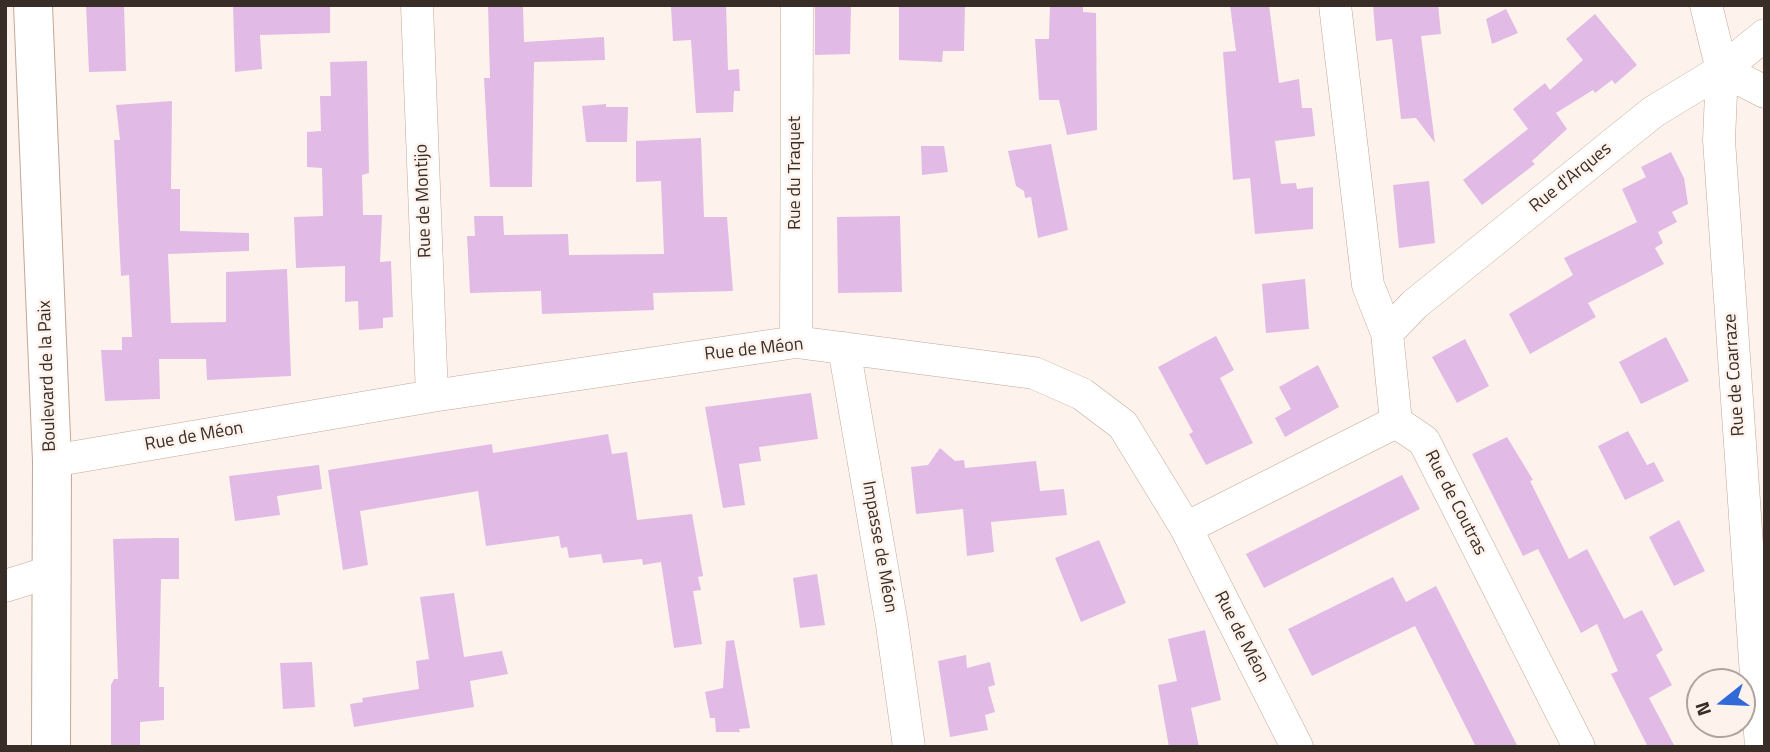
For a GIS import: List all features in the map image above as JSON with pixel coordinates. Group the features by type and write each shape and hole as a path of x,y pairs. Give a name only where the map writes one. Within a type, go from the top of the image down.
{"main road":[{"name":"Boulevard de la Paix","path":"33,5 52,461 51,747"}],"street":[{"name":"Rue de Montijo","path":"417,5 432,396"},
{"name":"Rue du Traquet","path":"796,342 797,5"},
{"path":"1186,528 1396,422 1387,333 1368,285 1335,5"},
{"name":"Rue de Coarraze","path":"1706,5 1722,70 1718,140 1761,747"},
{"name":"Rue d'Arques","path":"1387,333 1415,304 1653,113 1722,70 1765,35"},
{"path":"1722,70 1765,92"},
{"name":"Rue de Méon","path":"52,461 432,396 796,342 1034,373 1082,394 1123,425 1186,528 1297,747"},
{"name":"Impasse de Méon","path":"844,348 892,625 909,747"},
{"name":"Rue de Coutras","path":"1396,422 1424,441 1579,747"},
{"path":"5,586 50,572"}],"building":[{"path":"86,5 124,5 126,71 89,72"},
{"path":"233,5 330,5 330,33 260,35 262,69 235,72"},
{"path":"488,5 523,5 524,42 604,37 605,60 534,62 532,187 490,187 484,78 490,78"},
{"path":"726,5 728,70 739,69 740,91 734,91 733,112 696,113 691,40 673,41 671,7"},
{"path":"815,5 851,5 850,54 815,55"},
{"path":"899,5 965,5 964,51 943,51 942,62 899,60"},
{"path":"1050,5 1083,5 1083,12 1096,13 1097,130 1067,135 1059,100 1039,100 1035,39 1049,39"},
{"path":"1230,5 1269,5 1279,83 1299,79 1302,108 1312,108 1315,136 1275,141 1281,184 1296,183 1297,189 1313,187 1313,229 1255,234 1250,178 1233,180 1223,52 1236,51"},
{"path":"1373,5 1438,5 1441,34 1421,36 1435,143 1416,118 1401,119 1392,39 1376,41"},
{"path":"1506,9 1518,33 1492,44 1486,19"},
{"path":"1595,14 1637,65 1615,84 1612,80 1595,93 1593,90 1556,113 1567,129 1532,161 1535,164 1482,205 1463,180 1528,129 1513,109 1545,83 1550,90 1583,60 1566,39"},
{"path":"367,61 369,173 362,175 363,215 382,215 380,262 391,261 393,317 383,318 383,328 359,330 358,301 345,302 345,266 296,268 294,217 323,216 322,168 307,167 307,132 321,131 320,96 331,96 330,62"},
{"path":"172,101 171,189 180,189 180,231 249,233 249,251 168,254 171,323 226,322 226,272 287,269 291,376 207,380 206,359 159,359 160,399 105,401 101,350 122,350 122,337 132,337 129,275 121,276 114,140 120,140 116,105"},
{"path":"606,104 606,107 628,107 627,142 586,142 582,106"},
{"path":"701,138 704,217 727,217 733,291 653,293 654,310 542,314 541,291 470,293 467,236 475,236 474,216 503,216 504,235 568,234 569,255 664,254 661,181 636,182 636,141"},
{"path":"1051,144 1068,230 1038,238 1031,197 1025,198 1024,191 1016,186 1008,151"},
{"path":"921,146 944,146 948,172 922,175"},
{"path":"1671,152 1684,178 1688,204 1672,212 1677,222 1658,232 1663,243 1655,248 1664,264 1588,303 1596,317 1530,354 1509,314 1573,275 1564,258 1637,222 1622,189 1646,177 1641,167"},
{"path":"1429,181 1435,243 1399,248 1393,185"},
{"path":"900,216 902,292 838,293 837,217"},
{"path":"1305,279 1309,329 1266,333 1262,284"},
{"path":"1216,336 1234,370 1220,378 1253,443 1206,465 1189,434 1193,432 1158,367"},
{"path":"1666,337 1689,381 1641,404 1619,362"},
{"path":"1465,339 1489,386 1457,403 1432,357"},
{"path":"1318,365 1339,407 1285,437 1275,418 1291,409 1279,387"},
{"path":"811,393 818,439 759,447 761,461 739,464 745,505 723,508 705,407"},
{"path":"1628,431 1647,465 1654,462 1664,481 1625,500 1598,446"},
{"path":"608,434 612,454 627,452 637,520 692,514 703,576 698,577 701,590 693,591 702,644 674,648 661,562 643,565 642,559 603,563 601,554 569,558 567,547 561,548 559,536 486,546 478,491 360,511 368,565 343,570 328,470 492,444 493,453"},
{"path":"1507,437 1533,480 1530,481 1569,559 1587,549 1624,619 1642,610 1663,650 1656,655 1672,685 1649,698 1675,747 1648,747 1611,674 1618,671 1597,624 1581,633 1538,549 1523,556 1472,454"},
{"path":"940,448 955,461 964,460 965,468 1036,461 1040,491 1064,489 1067,515 991,522 994,552 967,556 963,509 916,514 911,467 928,465"},
{"path":"319,465 322,489 277,496 280,515 235,521 229,476"},
{"path":"1402,475 1420,509 1264,588 1246,554"},
{"path":"1679,520 1705,571 1674,586 1649,537"},
{"path":"179,538 179,579 161,579 159,687 164,687 164,720 140,722 140,747 111,747 111,685 114,679 118,679 113,539"},
{"path":"1099,540 1126,603 1081,622 1055,558"},
{"path":"817,574 825,625 800,628 793,578"},
{"path":"1393,577 1406,602 1436,586 1518,747 1476,747 1415,626 1312,676 1288,629"},
{"path":"454,593 464,657 502,651 508,674 470,681 474,707 354,727 350,704 363,702 362,698 419,689 416,661 429,659 420,597"},
{"path":"1205,630 1221,700 1191,708 1199,747 1169,747 1158,685 1177,681 1168,639"},
{"path":"734,640 750,728 739,729 740,732 716,732 715,718 710,718 705,692 723,688 726,641"},
{"path":"966,655 967,668 990,662 995,685 988,687 995,712 985,715 988,730 950,737 938,661"},
{"path":"312,662 315,707 283,709 280,663"}]}
